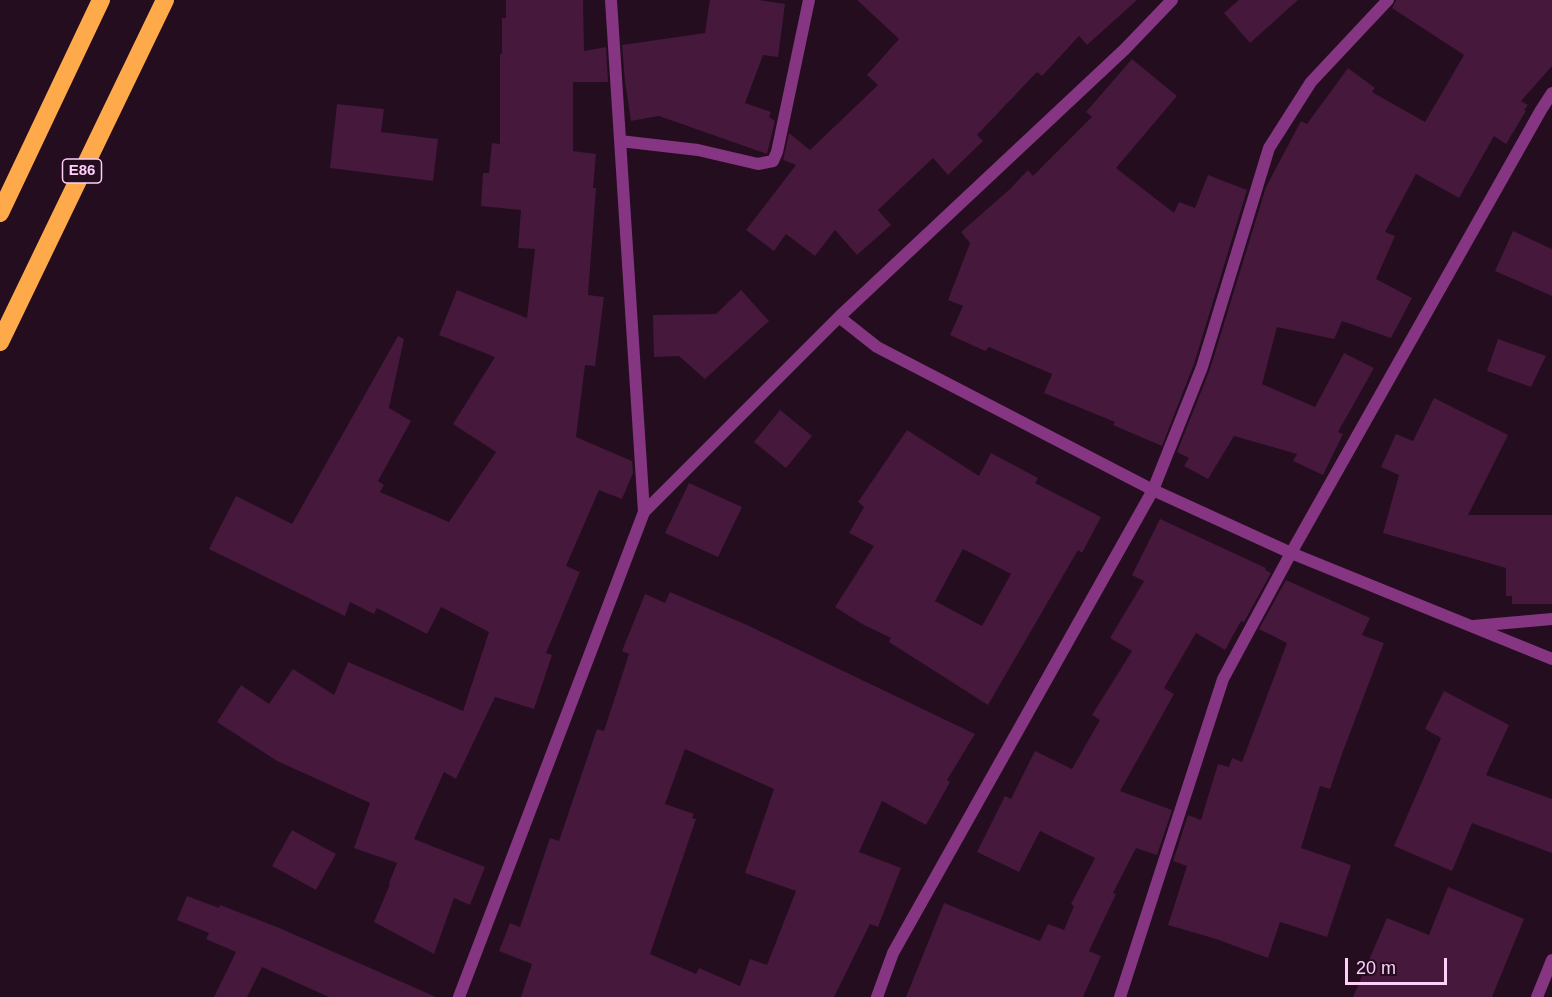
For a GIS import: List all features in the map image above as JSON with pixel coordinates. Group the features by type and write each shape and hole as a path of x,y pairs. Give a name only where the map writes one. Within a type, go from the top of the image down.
{"highway":[{"path":"0,213 100,0"},
{"name":"E86","path":"0,342 165,0"}],"street":[{"path":"611,0 644,512"},
{"path":"620,141 699,150 758,164 773,161 777,152 809,0"},
{"path":"459,997 644,512 839,317 1125,49 1172,0"},
{"path":"877,997 893,953 1153,490 1202,367 1269,148 1311,82 1388,0"},
{"path":"1120,997 1223,679 1291,553 1552,93"},
{"path":"839,317 877,347 1153,490 1291,553 1552,659"},
{"path":"1473,626 1552,619"},
{"path":"1537,997 1552,960"}],"building":[{"path":"506,0 583,0 584,51 606,47 608,82 573,82 573,151 596,154 593,188 596,188 588,295 604,297 595,366 585,365 576,437 632,461 633,473 622,499 599,490 566,566 580,572 546,653 552,655 534,709 495,697 456,779 444,772 414,839 485,867 470,905 454,898 434,954 374,922 397,863 354,848 370,803 277,761 217,722 241,685 269,704 293,669 334,695 348,662 463,711 489,632 441,607 427,634 377,608 374,614 350,602 345,616 209,549 236,496 292,524 398,336 404,339 389,408 411,421 378,481 384,485 380,492 449,522 496,452 453,424 495,357 439,335 457,290 527,318 535,249 518,248 521,210 481,206 483,173 489,173 492,143 500,144 500,54 502,54 502,18 506,18"},
{"path":"710,0 759,0 785,4 778,57 763,55 745,103 771,112 769,117 775,121 767,154 659,116 631,121 622,45 705,33"},
{"path":"857,0 1137,0 1087,45 1079,36 1042,76 1037,72 977,135 983,141 948,175 933,158 878,210 891,225 857,255 835,230 815,256 786,234 774,251 746,230 796,165 783,160 789,133 810,150 878,85 867,75 899,39"},
{"path":"1239,0 1298,0 1250,43 1224,13"},
{"path":"1396,0 1552,0 1552,66 1521,101 1528,105 1524,110 1526,111 1506,144 1494,136 1459,198 1416,174 1385,232 1395,236 1376,279 1412,298 1391,338 1342,321 1334,339 1277,327 1262,384 1315,407 1344,353 1374,368 1338,432 1343,434 1323,475 1293,461 1297,454 1234,436 1208,479 1184,466 1189,458 1177,452 1210,369 1266,187 1301,121 1307,124 1348,68 1375,88 1372,92 1425,122 1464,55 1392,8"},
{"path":"1132,59 1177,96 1116,168 1174,213 1179,202 1195,208 1208,175 1247,190 1194,364 1162,446 1113,425 1115,422 1044,393 1052,374 989,347 985,351 950,335 963,306 948,300 970,243 961,232 1028,170 1033,176 1092,117 1086,112"},
{"path":"337,104 384,109 381,132 438,139 433,181 330,168"},
{"path":"1513,231 1552,249 1552,296 1495,271"},
{"path":"741,290 769,321 705,379 679,356 654,357 653,315 716,314"},
{"path":"1498,339 1546,356 1531,387 1487,371"},
{"path":"1434,398 1508,435 1468,515 1552,515 1552,604 1512,604 1512,596 1506,596 1506,568 1383,533 1399,475 1381,467 1396,434 1413,441"},
{"path":"780,410 812,436 786,468 754,442"},
{"path":"907,430 979,476 991,453 1038,478 1035,483 1101,517 1082,553 1078,550 988,705 889,642 891,638 835,607 874,546 849,533 864,507 858,502","holes":["963,549 1011,574 982,626 935,601"]},
{"path":"689,483 742,507 718,557 665,533"},
{"path":"1160,519 1266,568 1265,570 1271,573 1244,622 1241,621 1225,650 1196,633 1164,688 1174,694 1120,791 1172,810 1157,855 1136,848 1113,893 1116,894 1089,951 1101,956 1083,997 906,997 944,903 1040,941 1048,924 1064,930 1074,906 1071,904 1095,858 1040,831 1019,872 977,852 1005,796 1011,799 1035,751 1072,769 1100,720 1092,715 1132,651 1110,638 1144,581 1132,575"},
{"path":"1286,580 1370,618 1362,635 1384,643 1330,789 1320,786 1301,848 1351,865 1327,937 1280,922 1268,958 1168,925 1187,866 1173,861 1188,815 1201,820 1218,764 1229,767 1232,758 1242,762 1287,643 1259,629"},
{"path":"670,592 747,625 975,734 947,780 950,782 926,825 882,801 859,852 901,868 878,927 870,924 834,997 521,997 532,964 499,951 510,923 520,927 550,838 559,841 597,729 604,731 629,654 622,651 645,594 665,603","holes":["685,749 774,789 745,873 796,891 767,965 750,959 740,986 699,968 696,974 650,954 696,819 692,818 694,814 665,804"]},
{"path":"1444,691 1509,725 1486,775 1552,799 1552,853 1472,823 1452,871 1394,846 1441,738 1425,729"},
{"path":"292,830 336,854 316,890 272,866"},
{"path":"1448,887 1524,919 1492,997 1353,997 1387,918 1429,935"},
{"path":"187,896 219,908 220,905 277,927 436,997 329,997 262,967 247,997 214,997 236,952 206,939 209,933 177,920"}]}
